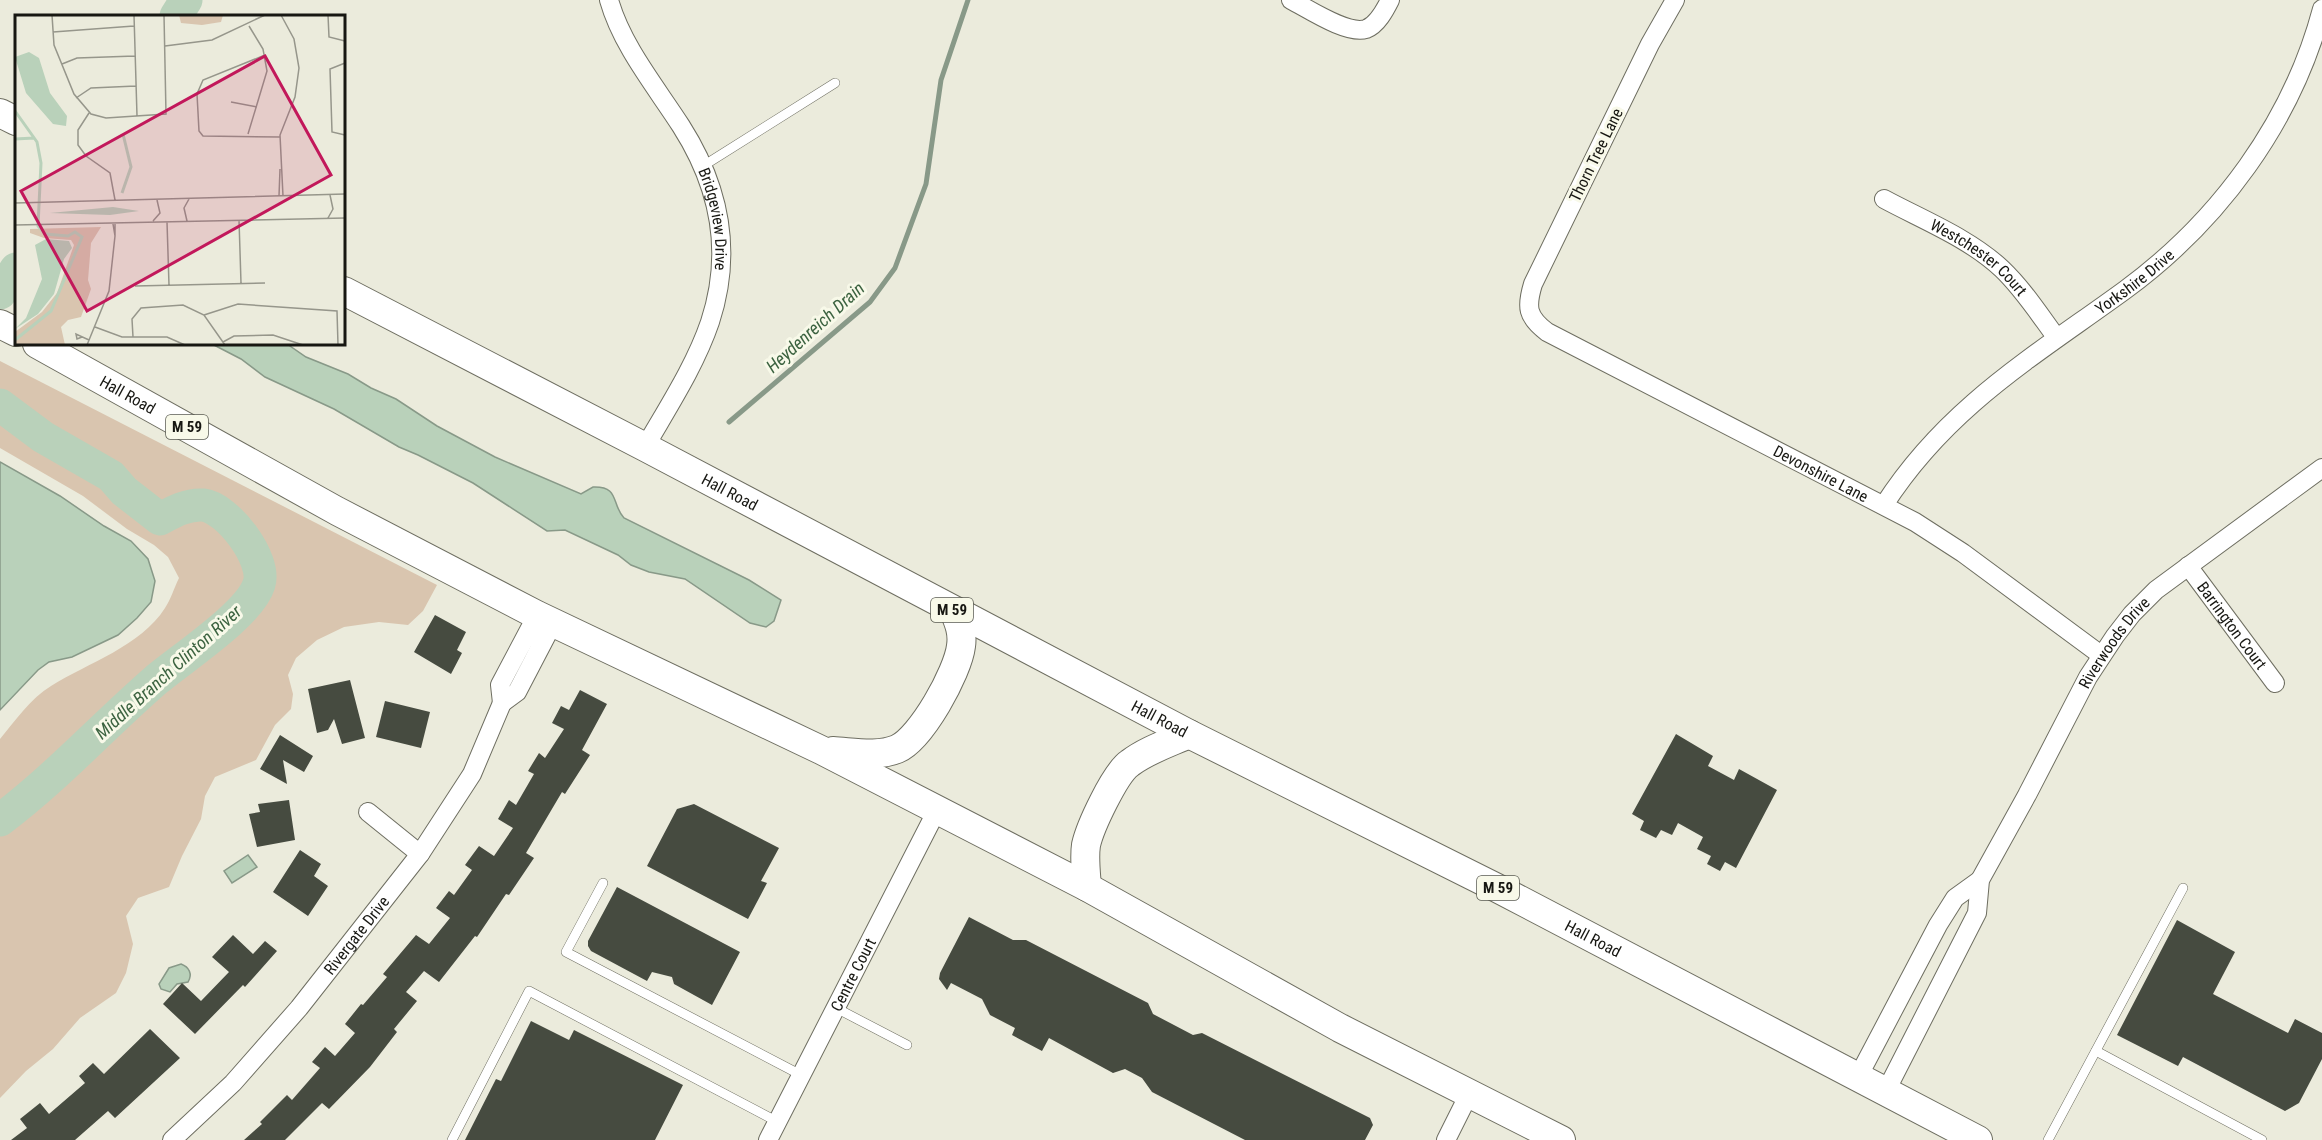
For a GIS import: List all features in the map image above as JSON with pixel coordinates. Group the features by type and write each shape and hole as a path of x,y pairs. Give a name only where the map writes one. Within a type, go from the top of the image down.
{"highway":[{"path":"0,113 15,120"},
{"name":"Hall Road","path":"345,292 1189,734 1497,888 1978,1140"},
{"path":"0,324 15,332"},
{"name":"Hall Road","path":"40,345 337,511 545,619 821,750 1087,887 1340,1028 1561,1140"},
{"path":"821,750 879,753 897,749 911,741 924,726 958,661 962,629 954,611"},
{"path":"1087,887 1086,847 1088,838 1117,777 1128,764 1144,754 1189,734"}],"street":[{"name":"Bridgeview Drive","path":"609,0 634,54 703,166 715,199 720,225 721,252 716,301 709,324 686,374 645,447"},
{"path":"1291,0 1337,24 1365,29 1378,20 1390,0"},
{"name":"Thorn Tree Lane","path":"1529,313 1529,298 1533,284 1650,44 1675,0"},
{"name":"Yorkshire Drive","path":"1884,506 1920,454 1949,424 1994,384 2150,270 2193,231 2229,191 2251,162 2276,121 2304,62 2322,9"},
{"name":"Westchester Court","path":"1884,199 1983,253 2018,287 2056,337"},
{"name":"Devonshire Lane","path":"1529,313 1536,324 1547,332 1884,506 1955,547 2101,655"},
{"name":"Riverwoods Drive","path":"1886,1091 1977,913 1980,880 2101,655 2132,614 2156,590 2322,468"},
{"name":"Barrington Court","path":"2188,566 2275,683"},
{"name":"Rivergate Drive","path":"172,1140 233,1083 299,1008 420,854 472,774 502,703 500,685 545,619"},
{"name":"Centre Court","path":"768,1140 937,810"},
{"path":"368,812 420,854"},
{"name":"Riverwoods Drive","path":"1858,1077 1926,945 1955,898 1980,880"},
{"path":"1926,945 1954,960"},
{"path":"1446,1140 1469,1094"}],"lane":[{"path":"703,166 835,83"},
{"path":"603,884 566,952 801,1075"},
{"path":"2048,1140 2183,888"},
{"path":"452,1140 529,991 778,1122"},
{"path":"836,1008 907,1045"},
{"path":"2096,1051 2262,1140"}],"shaded area":[{"path":"214,345 288,345 306,357 348,374 396,399 437,426 495,457 581,494 593,487 607,489 614,497 624,518 749,580 781,600 774,621 766,627 750,623 685,579 649,572 631,565 618,555 565,530 547,531 473,483 399,447 334,409 265,377 241,359"},
{"path":"0,361 437,585 423,611 408,625 379,622 344,627 317,640 296,658 288,675 293,694 291,709 275,725 256,760 215,777 205,796 201,819 169,887 138,898 126,916 133,944 126,973 116,993 80,1018 53,1049 26,1071 0,1098 0,739 24,710 44,691 113,653 142,633 165,608 179,578 168,557 154,545 127,529 83,496 0,448"},
{"path":"0,462 60,496 131,541 148,559 155,581 151,602 118,635 72,657 49,662 38,670 0,710"},
{"path":"248,855 257,867 232,883 224,871"},
{"path":"181,964 189,971 188,982 177,984 170,992 161,989 159,984 169,968"}],"building":[{"path":"435,615 466,632 457,650 462,653 451,674 414,652"},
{"path":"350,680 365,738 342,744 334,719 328,730 317,733 308,689"},
{"path":"580,690 607,704 582,750 590,755 565,794 562,792 526,853 534,858 509,895 506,894 477,937 475,936 439,982 424,971 406,992 417,1001 394,1029 397,1032 370,1067 329,1109 322,1103 285,1140 244,1140 262,1124 260,1122 287,1095 292,1100 320,1068 312,1062 325,1047 335,1056 355,1033 345,1024 387,977 383,974 416,935 429,944 450,918 436,908 449,891 454,895 472,870 465,865 479,846 494,856 513,828 498,819 509,800 516,805 534,774 528,771 539,753 545,758 564,729 552,723 561,706 569,710"},
{"path":"385,701 430,712 421,748 376,737"},
{"path":"1676,734 1713,756 1708,766 1734,780 1739,769 1777,790 1736,868 1725,862 1720,871 1707,864 1711,856 1697,849 1703,837 1678,823 1672,835 1661,830 1656,838 1640,830 1644,821 1632,814"},
{"path":"280,735 313,756 304,772 283,760 287,784 260,769"},
{"path":"289,800 295,840 257,847 249,814 260,812 258,804"},
{"path":"694,804 779,848 761,881 767,883 748,919 647,866 677,809"},
{"path":"300,850 321,864 314,876 328,886 308,916 273,892"},
{"path":"617,887 740,952 712,1005 674,984 672,977 652,972 647,981 591,951 588,941"},
{"path":"969,917 1013,940 1026,940 1148,1003 1153,1014 1193,1035 1202,1033 1370,1118 1373,1125 1365,1140 1245,1140 1152,1092 1142,1078 1125,1069 1113,1073 1049,1038 1042,1051 1012,1035 1015,1028 990,1015 982,999 951,983 947,990 939,979"},
{"path":"2177,920 2235,952 2213,994 2288,1033 2295,1019 2322,1033 2322,1059 2299,1103 2285,1111 2183,1057 2178,1066 2117,1035"},
{"path":"233,935 253,954 265,941 277,951 245,987 243,985 195,1034 163,1004 182,983 201,1001 229,972 212,957"},
{"path":"531,1021 569,1040 574,1030 683,1085 655,1140 465,1140 496,1079 501,1081"},
{"path":"150,1029 180,1058 115,1118 108,1111 75,1140 11,1140 27,1128 20,1119 40,1103 49,1114 85,1083 79,1076 93,1063 104,1074"}],"waterway":[{"name":"Middle Branch Clinton River","path":"177,15 186,0"},
{"name":"Heydenreich Drain","path":"729,422 870,302 895,268 926,184 941,80 968,0"},
{"name":"Middle Branch Clinton River","path":"0,293 15,270"},
{"name":"Middle Branch Clinton River","path":"0,405 43,437 111,476 124,491 160,519 191,506 203,505 213,508 234,525 243,537 257,562 260,574 259,584 243,609 136,697 41,787 0,820"}]}
